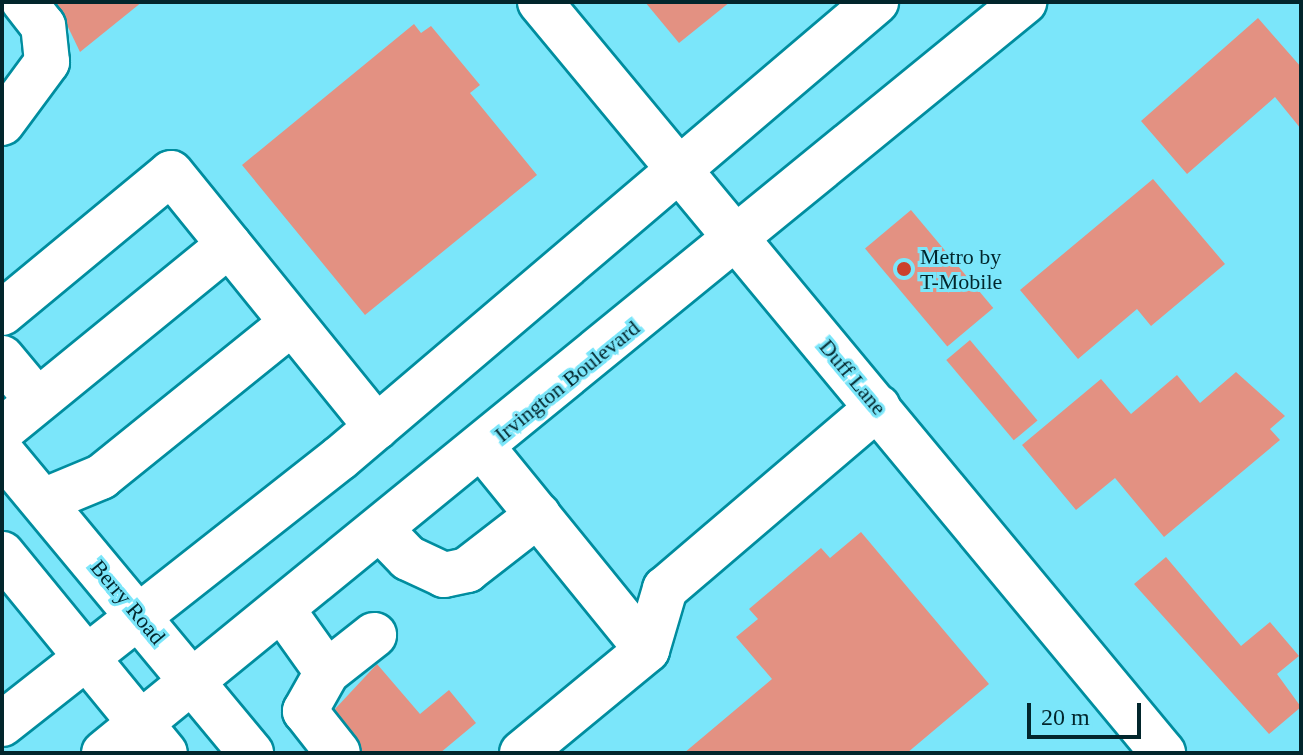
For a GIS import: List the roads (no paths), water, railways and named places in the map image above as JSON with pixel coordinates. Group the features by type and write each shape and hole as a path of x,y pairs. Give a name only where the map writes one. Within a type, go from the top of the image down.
{"main road":[{"path":"2,123 47,62 43,26 24,2"},
{"name":"Duff Lane","path":"540,2 1163,753"},
{"path":"2,724 377,427 876,2"},
{"name":"Irvington Boulevard","path":"104,753 153,738 192,680 738,241 1024,2"},
{"path":"2,313 171,173 377,427"},
{"path":"2,430 229,245"},
{"path":"43,501 101,477 292,323"},
{"path":"2,358 37,400"},
{"path":"522,753 647,650 665,589 878,407"},
{"path":"483,448 647,650"},
{"name":"Berry Road","path":"2,453 251,753"},
{"path":"381,530 408,558 444,575 467,570 538,515"},
{"path":"2,554 153,738"},
{"path":"282,609 327,672"},
{"path":"338,753 305,711 327,672 374,635"}],"place":[{"name":"Metro by T-Mobile","path":"904,269"}]}
